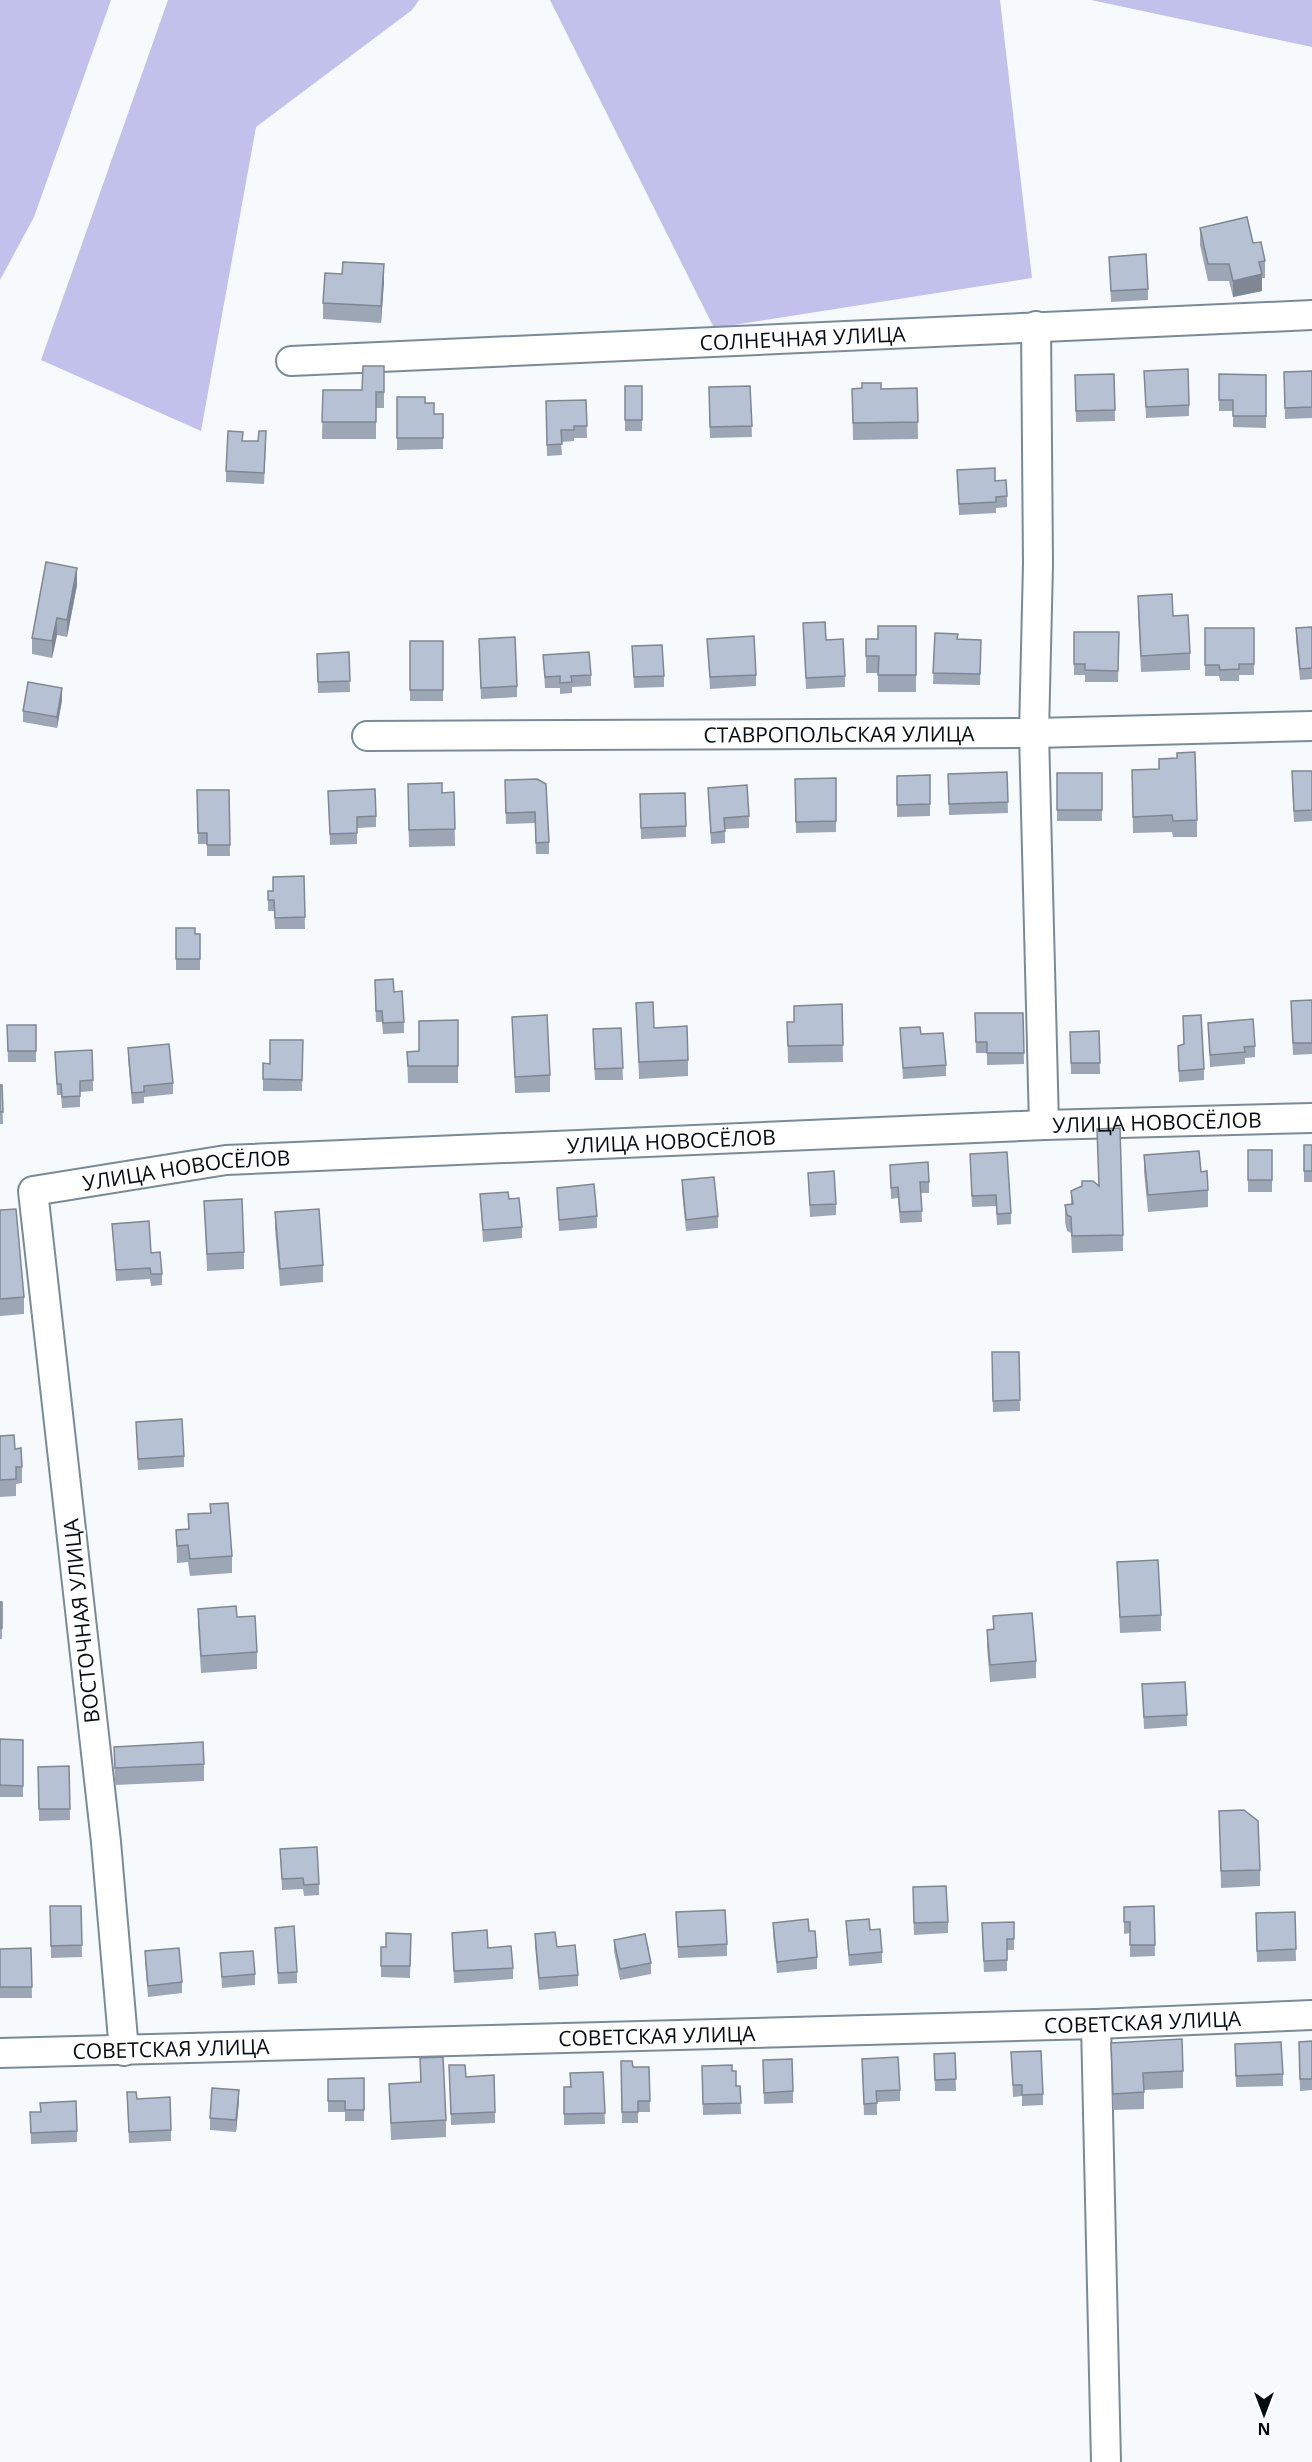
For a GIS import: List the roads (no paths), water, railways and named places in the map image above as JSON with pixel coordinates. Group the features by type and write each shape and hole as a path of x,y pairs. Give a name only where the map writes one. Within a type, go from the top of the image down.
{"street":[{"name":"СОЛНЕЧНАЯ УЛИЦА","path":"291,361 1312,315"},
{"path":"1036,326 1038,564 1034,733 1044,1125"},
{"name":"СТАВРОПОЛЬСКАЯ УЛИЦА","path":"367,736 1034,733 1312,726"},
{"name":"УЛИЦА НОВОСЁЛОВ","path":"33,1191 226,1160 1044,1125 1312,1118"},
{"name":"ВОСТОЧНАЯ УЛИЦА","path":"33,1191 106,1842 124,2051"},
{"name":"СОВЕТСКАЯ УЛИЦА","path":"0,2053 1096,2024 1312,2015"},
{"path":"1096,2024 1106,2462"}]}
